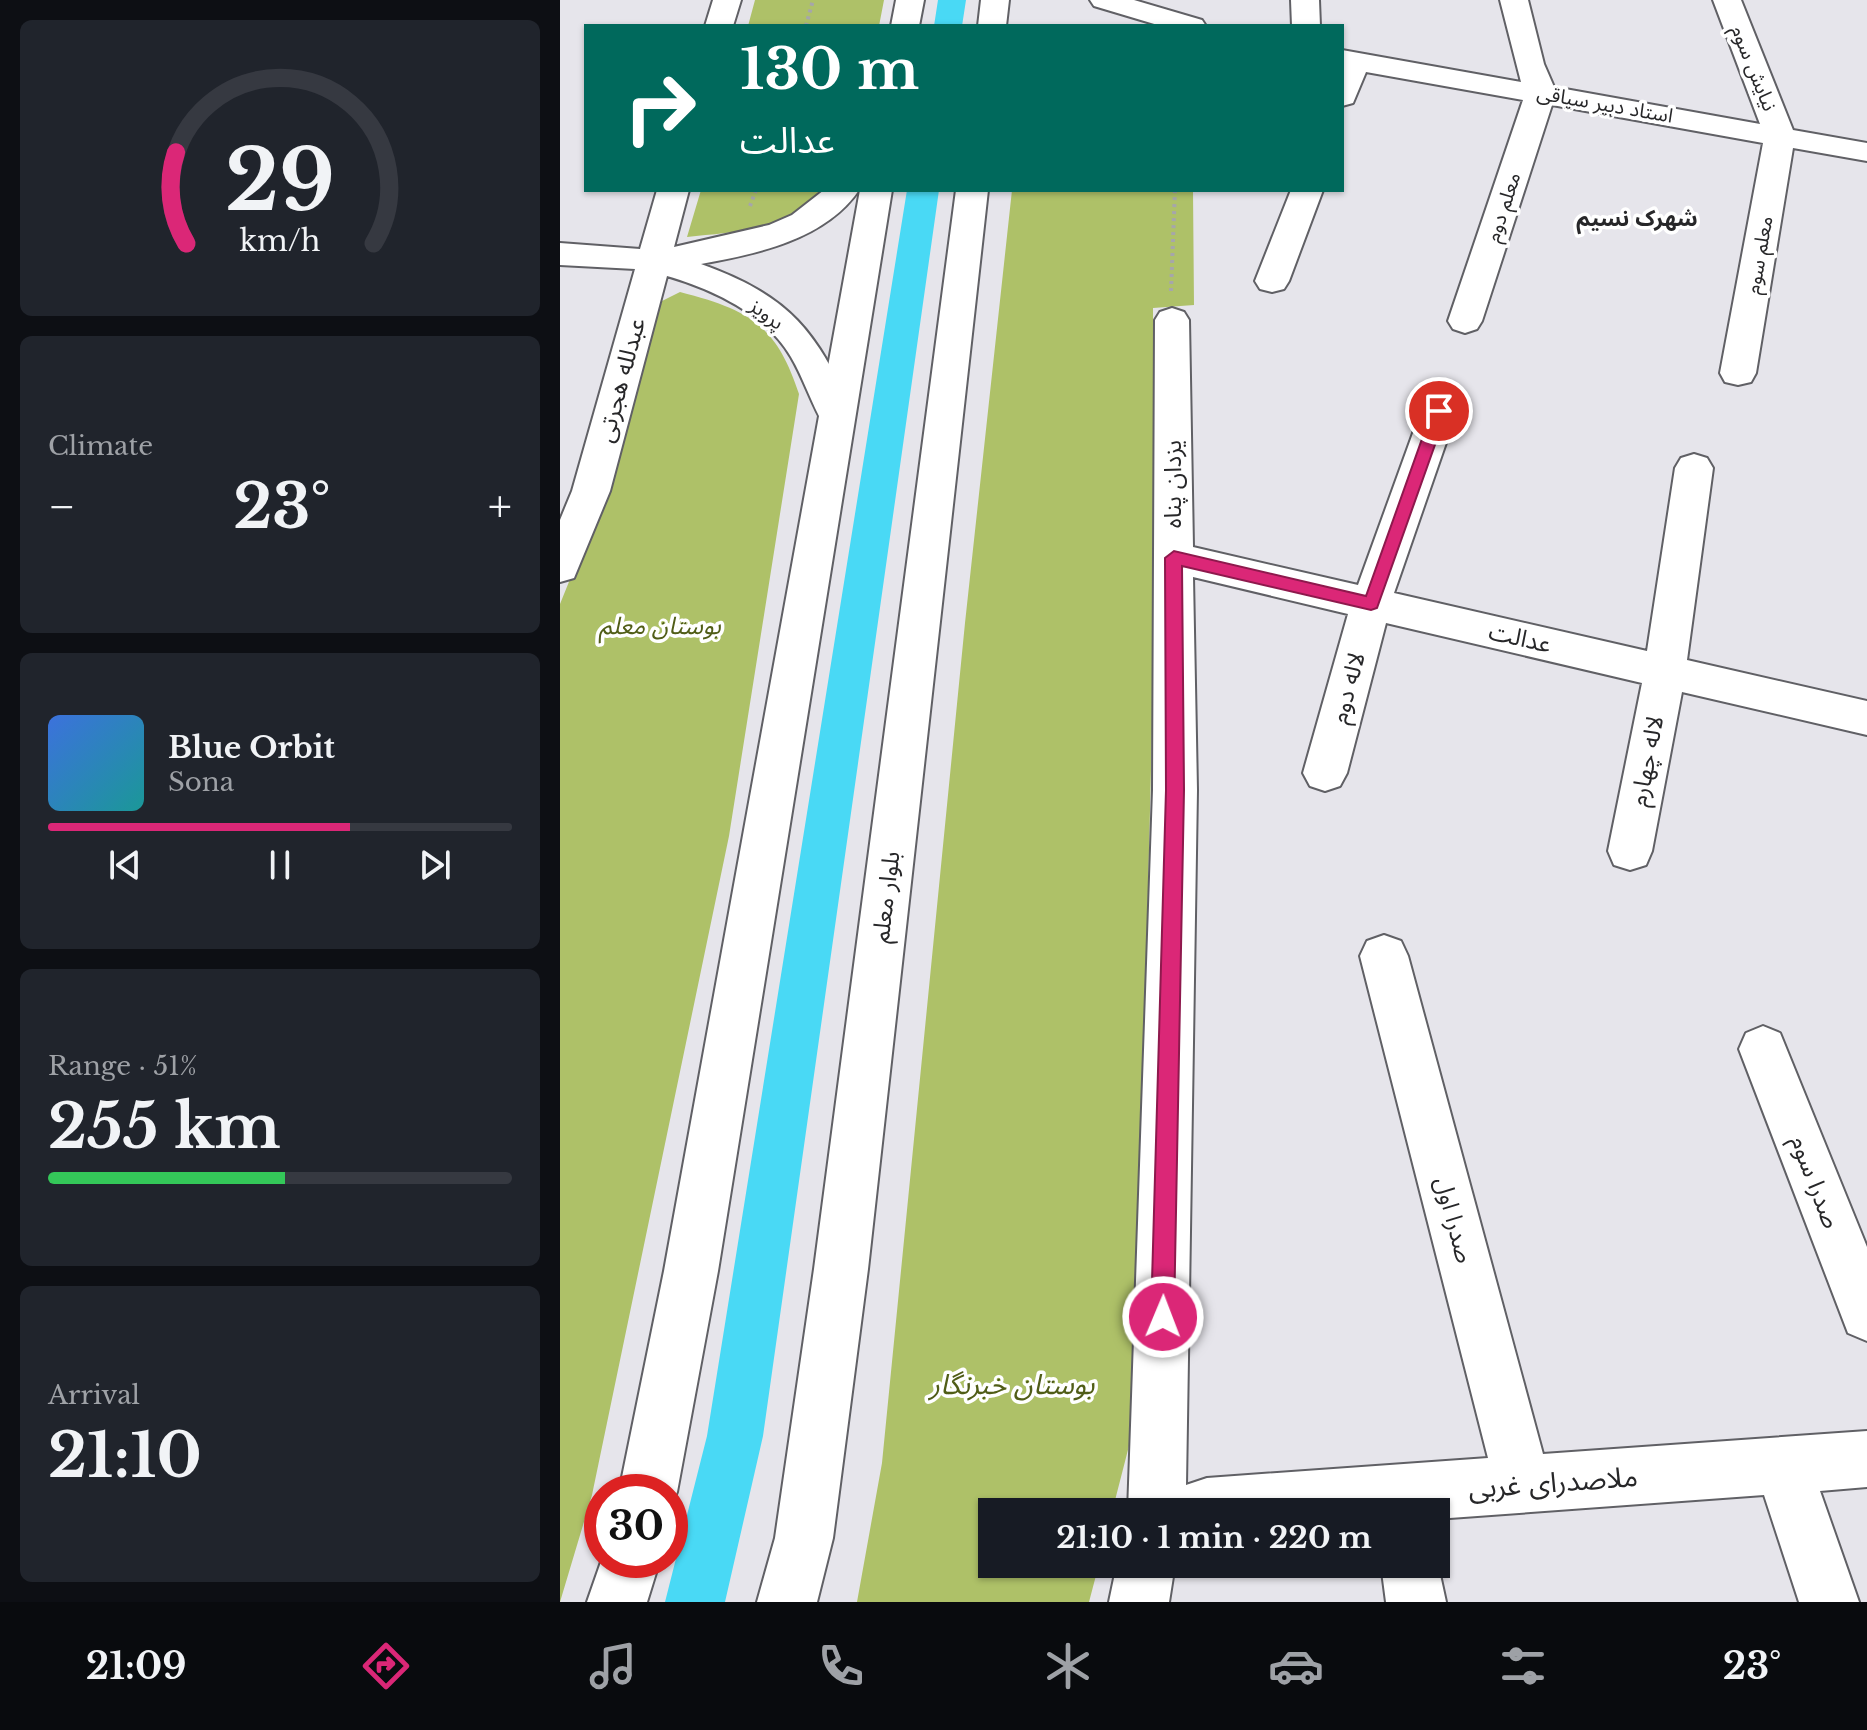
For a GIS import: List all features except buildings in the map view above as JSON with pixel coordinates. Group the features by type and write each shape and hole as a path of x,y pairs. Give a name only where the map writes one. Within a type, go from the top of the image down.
{"street":[{"path":"720,24 727,0"},
{"path":"905,24 910,0"},
{"path":"992,24 995,0"},
{"path":"1104,0 1185,24"},
{"path":"1305,0 1306,24"},
{"path":"1514,0 1529,64 1541,93"},
{"name":"نیایش سوم","path":"1727,0 1780,136"},
{"path":"1344,86 1349,60"},
{"name":"استاد دبیر سیاقی","path":"1349,60 1867,152"},
{"name":"معلم دوم","path":"1465,321 1541,93"},
{"name":"معلم سوم","path":"1738,373 1780,136"},
{"name":"عبدلله هجرتی","path":"560,567 591,491 672,192"},
{"name":"پرویز","path":"652,261 776,237 808,222 841,192"},
{"path":"652,1474 691,1271 876,192"},
{"name":"بلوار معلم","path":"787,1602 804,1538 841,1269 972,192"},
{"path":"1272,281 1306,192"},
{"name":"پرویز","path":"560,254 652,261 697,275 746,297 786,326 812,362 837,416"},
{"name":"یزدان پناه","path":"1157,1498 1175,790 1172,320"},
{"name":"لاله دوم","path":"1325,773 1371,603 1439,411"},
{"name":"لاله چهارم","path":"1630,851 1665,671 1694,468"},
{"name":"عدالت","path":"1174,558 1867,718"},
{"name":"صدرا اول","path":"1384,956 1523,1484"},
{"name":"صدرا سوم","path":"1763,1049 1867,1314"},
{"name":"ملاصدرای غربی","path":"1427,1498 1523,1484 1867,1459"},
{"path":"1783,1466 1829,1602"},
{"path":"617,1602 625,1578"},
{"path":"1139,1602 1143,1578"},
{"path":"1412,1578 1416,1602"}],"path":[{"path":"807,24 813,0"},
{"path":"1172,320 1175,192"}],"green space":[{"path":"755,0 884,0 879,24 749,24"},
{"path":"700,192 825,192 798,214 763,227 687,237"},
{"name":"بوستان خبرنگار","path":"1012,192 1193,192 1194,305 1153,308 1154,649 1142,1133 1130,1442 1116,1498 978,1498 978,1578 1095,1578 1089,1602 857,1602 882,1463 965,623"},
{"name":"بوستان معلم","path":"680,292 724,306 757,324 780,351 799,394 729,836 596,1474 584,1474 584,1522 560,1602 560,604 596,515 662,301"}],"waterway":[{"path":"948,24 952,0"},
{"path":"695,1602 735,1436 923,192"}],"district":[{"name":"شهرک نسیم","path":"1637,218"}],"route":[{"path":"1163,1317 1175,790 1174,558 1371,603 1439,411"}]}
